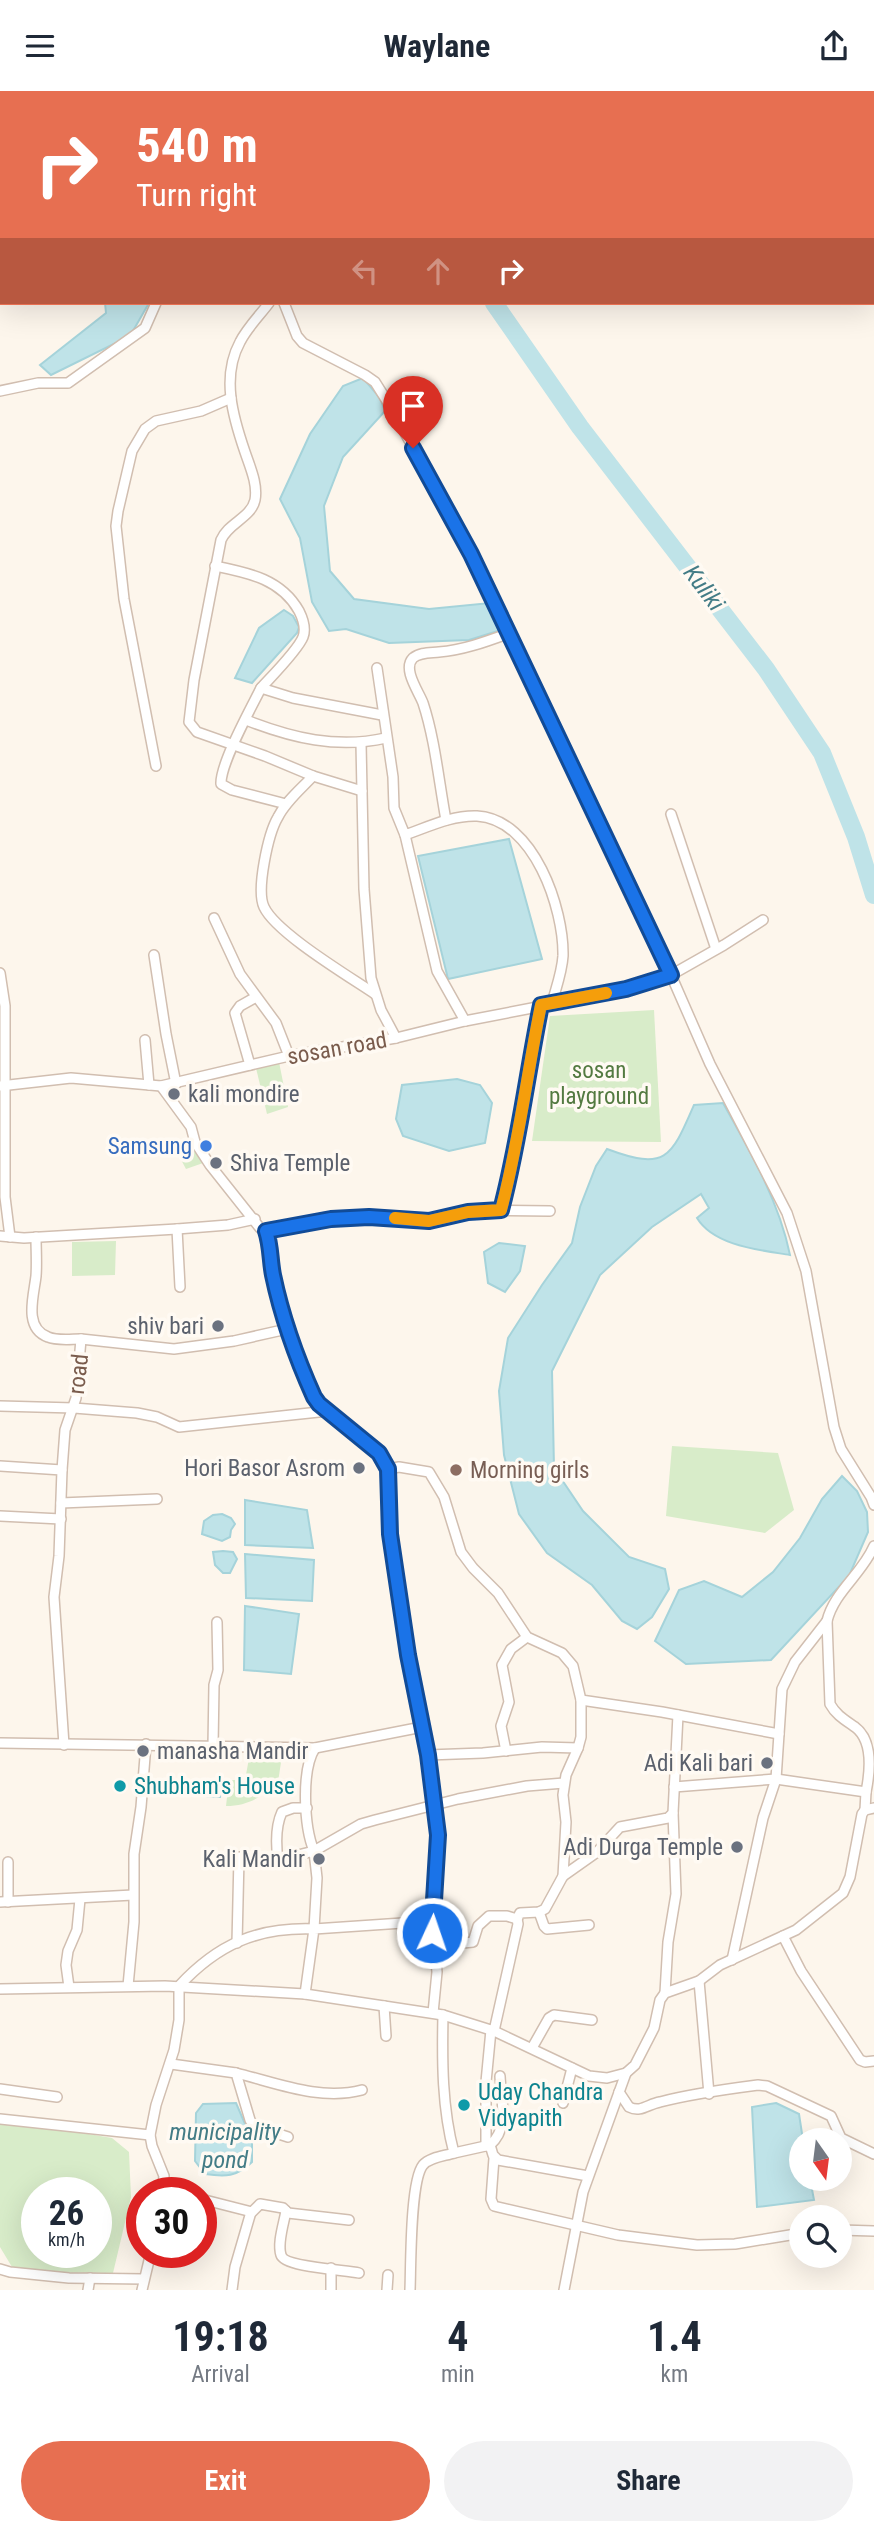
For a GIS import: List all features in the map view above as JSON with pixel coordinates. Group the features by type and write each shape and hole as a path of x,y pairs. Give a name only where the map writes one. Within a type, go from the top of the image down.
{"street":[{"path":"0,391 38,383 68,383 145,328 155,305"},
{"path":"268,305 240,342 231,364 229,381 234,418 256,493 252,509 223,535 194,680 189,722 197,732 313,776 362,791"},
{"path":"285,305 297,336 303,342 375,382 471,554 671,975 710,1064 794,1231 806,1271 834,1427 841,1449 873,1501"},
{"path":"156,766 124,599 116,526 118,511 132,451 145,429 156,421 201,411 231,398"},
{"path":"215,566 246,573 279,587 301,615 303,637 261,688 223,769 221,784 232,790 286,804"},
{"path":"446,820 429,728 410,664 412,659 426,653 460,649 507,634"},
{"path":"377,668 393,776 394,808 405,835 437,971 465,1021"},
{"path":"261,688 293,698 382,715"},
{"path":"246,720 302,739 361,743 386,738"},
{"path":"361,743 366,925 371,978 375,994 396,1038"},
{"path":"313,776 286,804 273,828 262,885 264,907 304,946 375,994"},
{"path":"671,814 716,950"},
{"path":"405,835 446,820 477,816 513,831 526,842 549,884 562,940 561,969 552,1003"},
{"path":"214,918 240,974 276,1023 289,1056"},
{"name":"sosan road","path":"2,1086 71,1079 161,1086 176,1084 289,1056 396,1038 465,1021 626,989 671,975 763,920"},
{"path":"155,955 176,1084"},
{"path":"0,973 5,1006 2,1086 5,1237 177,1230 228,1225 260,1226 369,1217 429,1221 468,1212 550,1211"},
{"path":"250,1065 235,1013 240,1006 256,997"},
{"path":"501,1210 514,1158 541,1005"},
{"path":"145,1040 149,1085"},
{"path":"161,1086 191,1127 195,1142 210,1165 260,1226 270,1243 272,1273 287,1329 314,1397 379,1453 388,1469 390,1534 435,1805 438,1847 432,1921 444,2087 448,2128 454,2153"},
{"path":"177,1230 180,1287"},
{"path":"36,1237 37,1264 32,1303 36,1325 41,1334 50,1339 81,1339"},
{"name":"road","path":"64,1745 54,1597 65,1430 74,1408 81,1339 174,1349 234,1341 287,1329"},
{"name":"road","path":"0,1406 146,1414 179,1427 328,1411"},
{"path":"0,1466 62,1470"},
{"path":"388,1469 399,1467 429,1472 444,1497 466,1561 498,1593 527,1637 562,1653 576,1674 581,1700 581,1737 563,1795 566,1822 563,1875 545,1909 540,1912 525,1911 520,1913 517,1919 519,1924 512,1958 492,2030 486,2082 488,2146 495,2158 491,2199 494,2206 618,2235 698,2245 735,2244 789,2235"},
{"path":"61,1503 157,1499"},
{"path":"0,1516 61,1519"},
{"path":"0,1989 179,1986 305,1994 438,2014 492,2030 589,2076 607,2078 626,2073 642,2055 654,2028 660,2000 665,1993 699,1980 732,1960 796,1930 843,1893 850,1877 862,1814 869,1809 866,1792 869,1762 860,1731 834,1712 830,1704 827,1621 830,1609 864,1565 874,1546"},
{"path":"732,1960 764,1818 776,1779 780,1702 786,1678 827,1621"},
{"path":"213,1746 214,1685 218,1670 217,1622"},
{"path":"506,1751 501,1726 509,1702 502,1665 511,1649 527,1637"},
{"path":"581,1700 779,1734"},
{"path":"665,1993 668,1942 676,1894 673,1813 678,1715"},
{"path":"0,1743 315,1748 422,1727"},
{"path":"128,1986 134,1922 134,1854 146,1744"},
{"path":"428,1755 542,1747 578,1748"},
{"path":"305,1994 314,1929 317,1878 307,1808 307,1765 315,1748"},
{"path":"674,1787 776,1779 866,1792"},
{"path":"226,1857 278,1860 314,1851 361,1824 527,1786 565,1783"},
{"path":"278,1860 282,1812 293,1808 307,1808"},
{"path":"563,1875 597,1852 620,1827 668,1818 673,1813"},
{"path":"237,1943 239,1857"},
{"path":"8,1862 4,1902 133,1895"},
{"path":"69,1987 67,1958 76,1930 80,1899"},
{"path":"540,1912 547,1929 589,1925"},
{"path":"434,1946 473,1942 481,1921 489,1916 517,1919"},
{"path":"161,2177 150,2135 159,2094 171,2064 179,2019 179,1986 207,1960 252,1936 274,1930 432,1921"},
{"path":"783,1936 801,1971 860,2060 874,2061"},
{"path":"699,1980 709,2094"},
{"path":"384,2006 386,2036"},
{"path":"532,2048 549,2018 554,2015 592,2020"},
{"path":"171,2064 236,2073 322,2094 342,2095 362,2090"},
{"path":"563,2103 572,2068"},
{"path":"236,2073 254,2126 288,2137"},
{"path":"564,2290 575,2224 588,2176 626,2073"},
{"path":"410,2290 413,2216 419,2172 426,2162 488,2146 499,2138 503,2129 500,2076"},
{"path":"619,2092 629,2107 639,2110 657,2102 749,2086 767,2086 823,2111 835,2120 841,2138 874,2154"},
{"path":"0,2089 57,2097"},
{"path":"0,2119 150,2135"},
{"path":"495,2158 588,2176"},
{"path":"217,2203 251,2211"},
{"path":"232,2290 235,2267 251,2211 260,2204 283,2208 286,2211 349,2220"},
{"path":"286,2211 281,2257 296,2265 359,2273"},
{"path":"852,2230 874,2231"},
{"path":"142,2290 147,2268"},
{"path":"331,2268 331,2290"},
{"path":"0,2269 21,2274 90,2279 144,2279"},
{"path":"387,2290 388,2275"},
{"path":"88,2290 90,2279"}],"green space":[{"name":"sosan playground","path":"654,1010 661,1142 532,1141 550,1016"},
{"path":"279,1062 288,1107 267,1114 256,1068"},
{"path":"195,1149 206,1162 186,1169 178,1154"},
{"path":"116,1241 115,1275 72,1276 72,1242"},
{"path":"672,1446 778,1453 794,1510 765,1533 666,1516"},
{"path":"250,1753 282,1756 278,1782 254,1800 226,1806 229,1780 245,1780"},
{"path":"0,2119 112,2138 129,2152 130,2177 126,2177 126,2218 113,2273 15,2272 0,2247"}],"water":[{"path":"105,305 148,305 130,336 51,375 40,365 106,313"},
{"path":"363,378 380,398 385,411 343,457 324,506 330,571 354,599 429,609 490,603 501,630 469,640 389,643 346,629 329,631 312,602 300,538 280,499 310,434 343,386"},
{"path":"284,610 293,616 299,627 297,633 252,683 235,678 259,628"},
{"path":"509,839 542,959 448,979 418,856"},
{"path":"457,1079 480,1085 492,1103 485,1143 449,1151 403,1136 396,1119 402,1085"},
{"path":"723,1103 771,1196 790,1255 739,1245 714,1235 697,1218 709,1208 701,1194 652,1227 600,1275 552,1371 554,1468 583,1511 629,1557 665,1569 669,1589 652,1617 637,1629 622,1621 592,1585 547,1553 519,1514 504,1455 499,1391 508,1338 572,1243 580,1207 596,1166 607,1149 627,1156 654,1159 672,1148 694,1105"},
{"path":"499,1243 525,1246 520,1271 505,1292 488,1283 484,1252"},
{"path":"842,1476 857,1491 867,1512 868,1532 849,1576 771,1660 686,1664 655,1641 679,1590 704,1581 742,1597 773,1572 800,1538 822,1499"},
{"path":"245,1500 307,1510 313,1548 245,1545"},
{"path":"222,1514 231,1518 235,1524 230,1537 222,1541 202,1534 204,1521 213,1515"},
{"path":"213,1552 233,1552 237,1559 230,1573 223,1573 215,1565"},
{"path":"245,1554 314,1560 312,1601 246,1598"},
{"path":"245,1606 299,1614 291,1674 244,1670"},
{"path":"207,1781 222,1781 220,1797 206,1796"},
{"name":"municipality pond","path":"236,2103 252,2140 252,2162 241,2171 230,2175 205,2174 195,2161 196,2113 203,2104"},
{"path":"776,2103 799,2114 801,2128 789,2128 789,2191 812,2191 814,2200 757,2207 752,2107"}],"waterway":[{"name":"Kuliki","path":"495,305 580,427 766,669 822,753 856,837 874,895"}],"slow traffic":[{"path":"395,1218 429,1221 441,1220 458,1213 501,1210 514,1158 541,1005 606,993"}],"place":[{"name":"kali mondire","path":"174,1094"},
{"name":"Samsung","path":"206,1146"},
{"name":"Shiva Temple","path":"216,1163"},
{"name":"shiv bari","path":"218,1326"},
{"name":"Hori Basor Asrom","path":"359,1468"},
{"name":"Morning girls","path":"456,1470"},
{"name":"manasha Mandir","path":"143,1751"},
{"name":"Adi Kali bari","path":"767,1763"},
{"name":"Shubham's House","path":"120,1786"},
{"name":"Adi Durga Temple","path":"737,1847"},
{"name":"Kali Mandir","path":"319,1859"},
{"name":"Uday Chandra Vidyapith","path":"464,2105"}],"route":[{"path":"413,448 471,554 671,975 626,989 541,1005 514,1158 501,1210 458,1213 441,1220 429,1221 352,1217 288,1225 266,1231 270,1243 272,1273 287,1329 314,1397 379,1453 388,1469 390,1534 408,1655 428,1755 438,1835 432,1933"}]}
